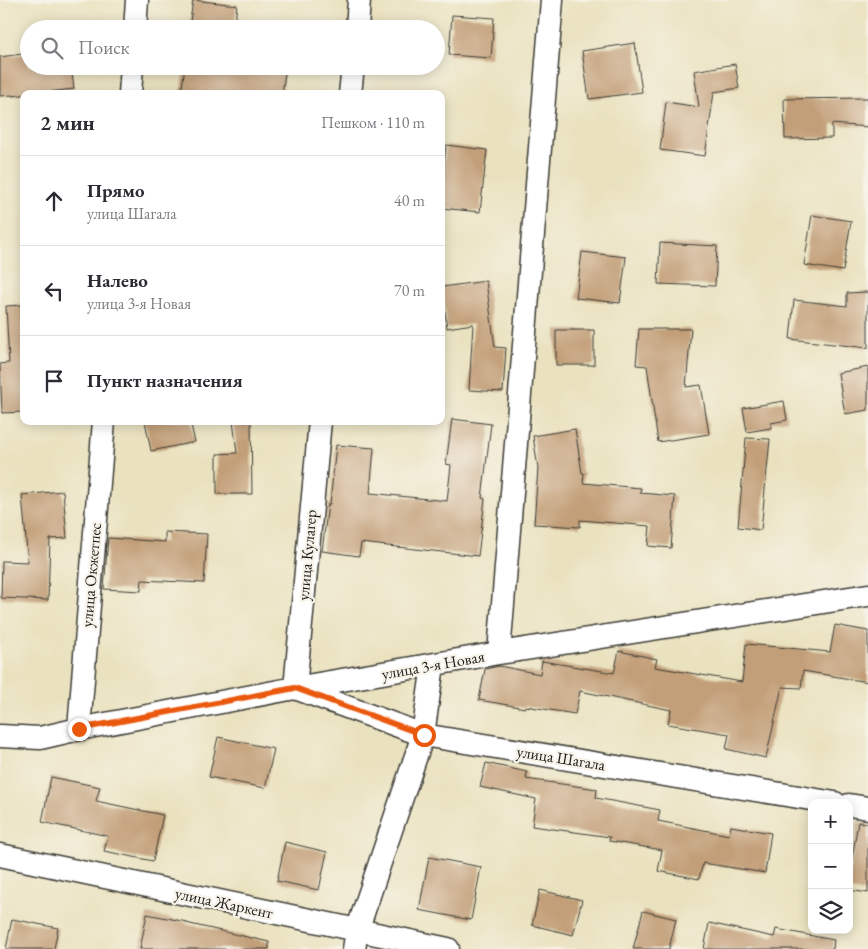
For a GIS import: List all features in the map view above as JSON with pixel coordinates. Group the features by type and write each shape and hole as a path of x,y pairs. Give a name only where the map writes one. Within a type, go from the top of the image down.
{"street":[{"path":"136,20 137,0"},
{"path":"358,20 359,0"},
{"path":"499,653 552,0"},
{"path":"130,90 131,75"},
{"path":"350,90 352,75"},
{"name":"улица Окжетпес","path":"79,729 104,425"},
{"name":"улица Кулагер","path":"295,688 320,425"},
{"name":"улица 3-я Новая","path":"0,736 40,738 295,688 499,653 868,595"},
{"path":"356,940 424,735 433,665"},
{"name":"улица Шагала","path":"295,688 424,735 811,799"},
{"path":"853,806 868,808"},
{"name":"улица Жаркент","path":"0,855 356,940 448,949"}],"building":[{"path":"193,0 237,5 235,20 190,20"},
{"path":"452,15 494,18 491,58 449,55"},
{"path":"635,43 642,92 589,99 582,51"},
{"path":"20,54 20,75 72,75 74,89 20,90 20,95 0,96 0,57"},
{"path":"735,64 739,88 714,92 705,156 660,150 666,102 699,107 694,71"},
{"path":"184,75 285,75 283,90 182,90"},
{"path":"868,98 868,127 832,124 832,138 785,139 784,99"},
{"path":"446,145 487,150 480,212 445,208"},
{"path":"812,215 851,221 843,271 804,265"},
{"path":"660,243 717,246 715,286 658,284"},
{"path":"582,252 626,257 620,303 576,298"},
{"path":"486,281 495,347 506,348 503,392 469,390 473,324 447,328 445,287"},
{"path":"868,292 868,348 790,339 794,300 847,306 847,293"},
{"path":"20,305 20,412 2,413 0,364 9,363 6,306"},
{"path":"639,329 691,329 686,387 701,385 709,434 658,442 647,366 636,365"},
{"path":"556,330 594,330 594,365 556,365"},
{"path":"868,367 868,410 845,414 838,373"},
{"path":"784,401 787,420 771,423 771,428 747,432 743,408"},
{"path":"452,419 491,424 482,498 485,499 478,556 361,543 359,556 322,551 328,504 330,504 336,445 374,448 370,493 447,501 451,465 446,464"},
{"path":"146,425 191,425 195,442 151,451"},
{"path":"234,425 251,425 252,494 217,494 217,454 237,453"},
{"path":"575,429 582,473 584,473 583,483 641,488 640,493 675,496 671,548 648,546 650,526 580,520 580,527 534,524 538,468 533,436"},
{"path":"746,438 770,439 761,530 738,527"},
{"path":"63,491 67,538 50,539 48,600 1,598 2,561 28,562 22,495"},
{"path":"165,532 207,534 204,583 142,580 141,591 104,589 108,538 165,542"},
{"path":"835,625 868,631 868,682 803,671 801,688 782,687 766,758 726,749 729,734 668,724 671,710 580,691 575,714 479,700 485,669 499,666 540,674 542,661 614,673 619,651 657,659 655,667 742,682 746,644 830,652"},
{"path":"218,737 274,749 265,788 209,777"},
{"path":"486,763 527,772 526,779 597,789 596,798 660,810 658,821 729,835 731,826 771,833 765,873 703,863 699,879 658,871 662,850 609,841 610,837 532,826 536,799 480,787"},
{"path":"51,777 100,787 96,801 163,815 153,861 104,851 108,836 42,822"},
{"path":"858,822 868,823 868,893 853,891 853,853"},
{"path":"285,842 327,852 319,890 277,881"},
{"path":"429,857 481,867 471,920 419,910"},
{"path":"540,890 582,900 573,935 532,925"},
{"path":"643,911 676,919 669,949 633,949"},
{"path":"147,914 269,942 269,949 140,949"},
{"path":"12,919 58,928 54,949 6,949"},
{"path":"709,923 774,937 776,929 834,940 833,949 704,949"}],"route":[{"path":"79,729 295,688 424,735"}]}
